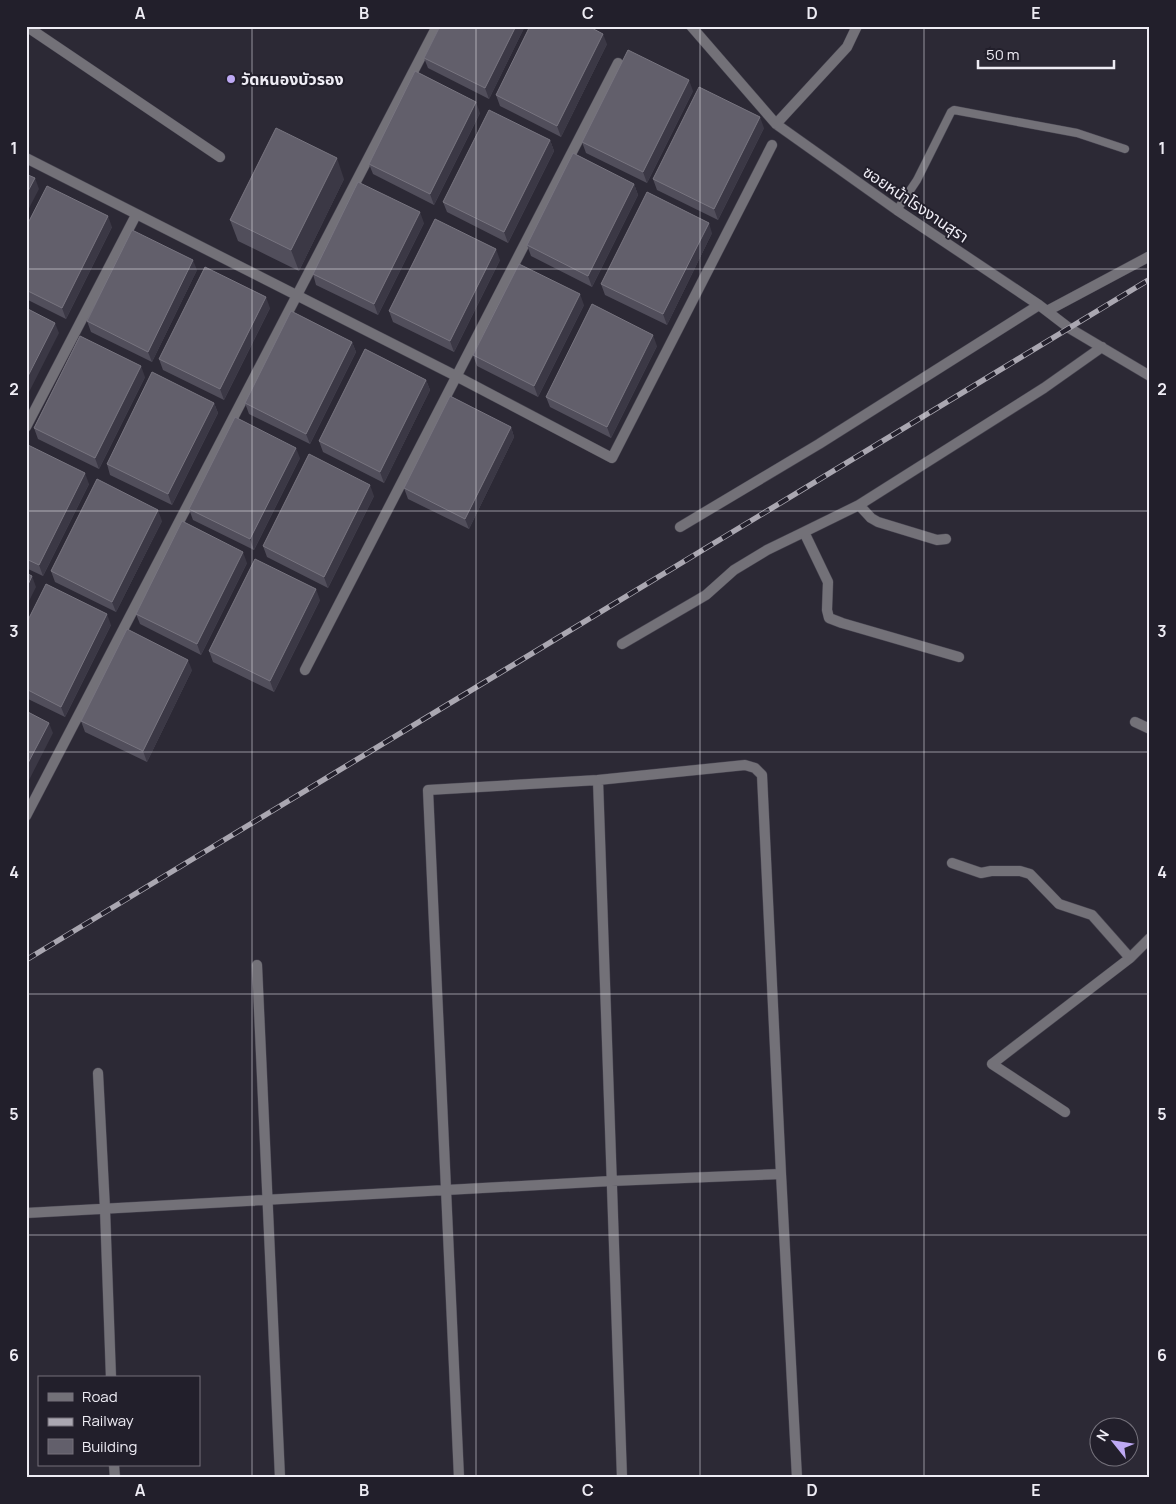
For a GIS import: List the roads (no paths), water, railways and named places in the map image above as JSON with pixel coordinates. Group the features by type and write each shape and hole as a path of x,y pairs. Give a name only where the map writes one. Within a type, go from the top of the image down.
{"street":[{"path":"26,26 220,157"},
{"path":"26,816 437,26"},
{"name":"ซอยหน้าโรงงานสุรา","path":"691,26 776,124 897,210 1043,308 1069,328 1150,376"},
{"path":"776,124 847,47 856,26"},
{"path":"305,670 618,63"},
{"path":"26,158 456,376 612,458 772,145"},
{"path":"26,427 136,215"},
{"path":"680,527 1043,308 1150,256"},
{"path":"622,644 706,595 734,570 767,550 859,505 1044,388 1102,348"},
{"path":"859,505 871,518 878,522 937,540 946,539"},
{"path":"804,532 828,582 827,610 829,618 959,657"},
{"path":"1135,722 1150,729"},
{"path":"459,1478 428,790 598,780 745,765 755,768 762,775 797,1478"},
{"path":"598,780 622,1478"},
{"path":"952,863 981,873 991,871 1030,874 1059,904 1092,916 1130,958"},
{"path":"1065,1112 992,1064 1130,958 1150,938"},
{"path":"257,965 280,1478"},
{"path":"98,1073 111,1376"},
{"path":"26,1213 611,1181 781,1174"}],"lane":[{"path":"897,210 917,180 951,112 954,110 1077,133 1125,148"}],"railway":[{"path":"26,960 1150,279"}],"place":[{"name":"วัดหนองบัวรอง","path":"231,79"}]}
